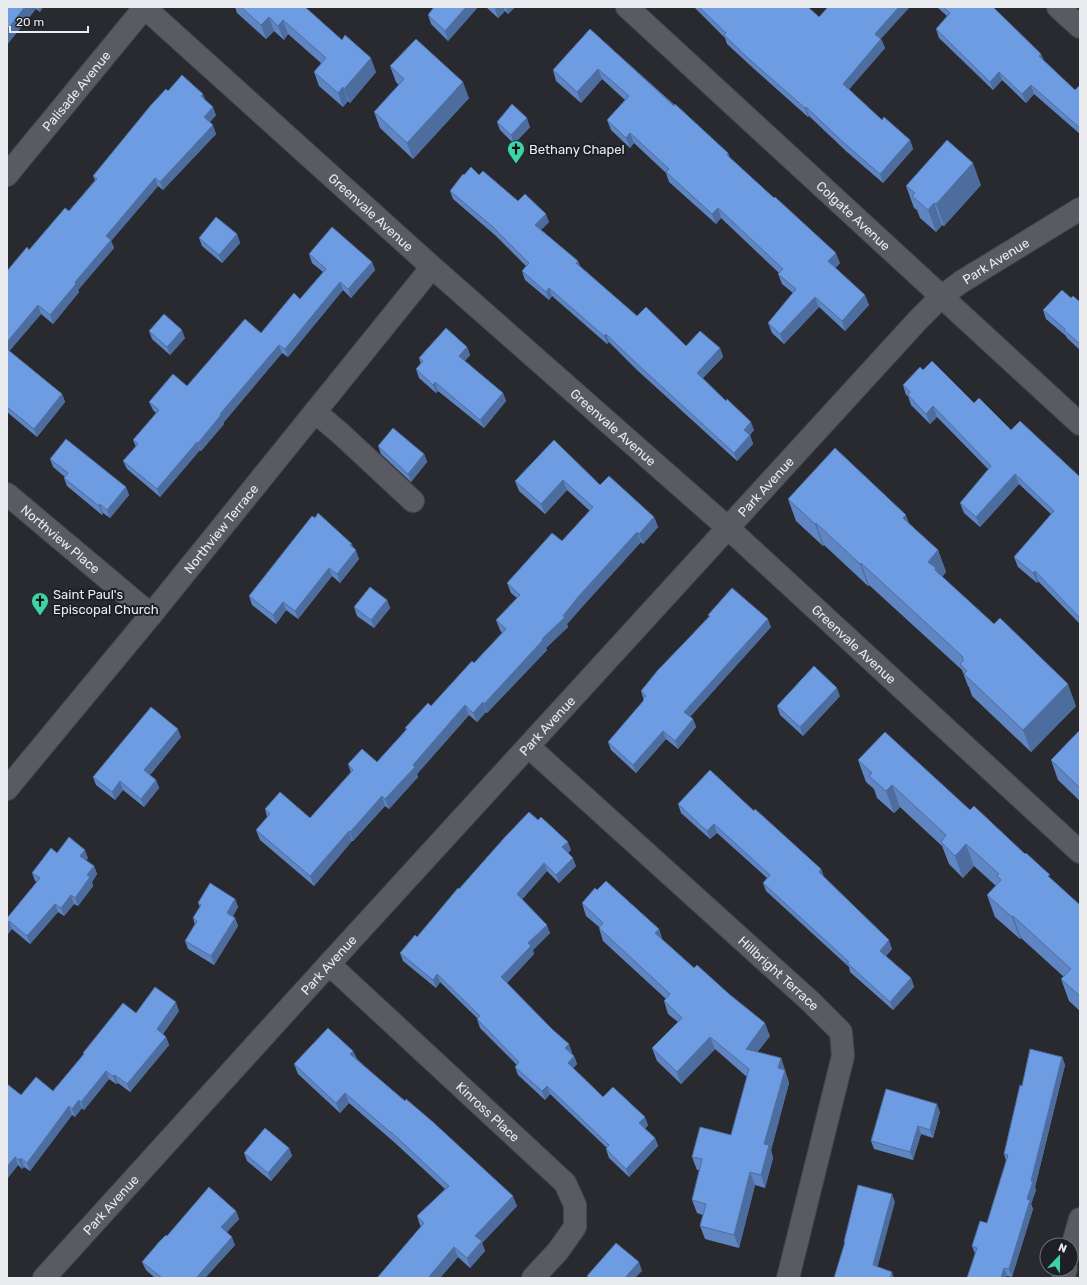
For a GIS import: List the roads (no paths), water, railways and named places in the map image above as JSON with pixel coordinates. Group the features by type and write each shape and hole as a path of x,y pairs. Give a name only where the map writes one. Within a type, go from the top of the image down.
{"street":[{"name":"Palisade Avenue","path":"7,176 144,7"},
{"name":"Greenvale Avenue","path":"144,7 432,267 728,528 1080,852"},
{"name":"Colgate Avenue","path":"627,7 1080,424"},
{"path":"1058,7 1080,27"},
{"name":"Park Avenue","path":"44,1278 918,320 941,297 962,282 1080,209"},
{"name":"Northview Terrace","path":"7,789 151,615 432,267"},
{"path":"315,412 340,433 413,501"},
{"name":"Northview Place","path":"7,494 151,615"},
{"name":"Hillbright Terrace","path":"529,747 811,1002 841,1032 843,1056 788,1278"},
{"name":"Kinross Place","path":"329,964 565,1183 575,1205 575,1227 558,1251 533,1278"},
{"path":"1075,1237 1080,1219"}],"place":[{"name":"Bethany Chapel","path":"516,164"},
{"name":"Saint Paul's Episcopal Church","path":"40,616"}]}
